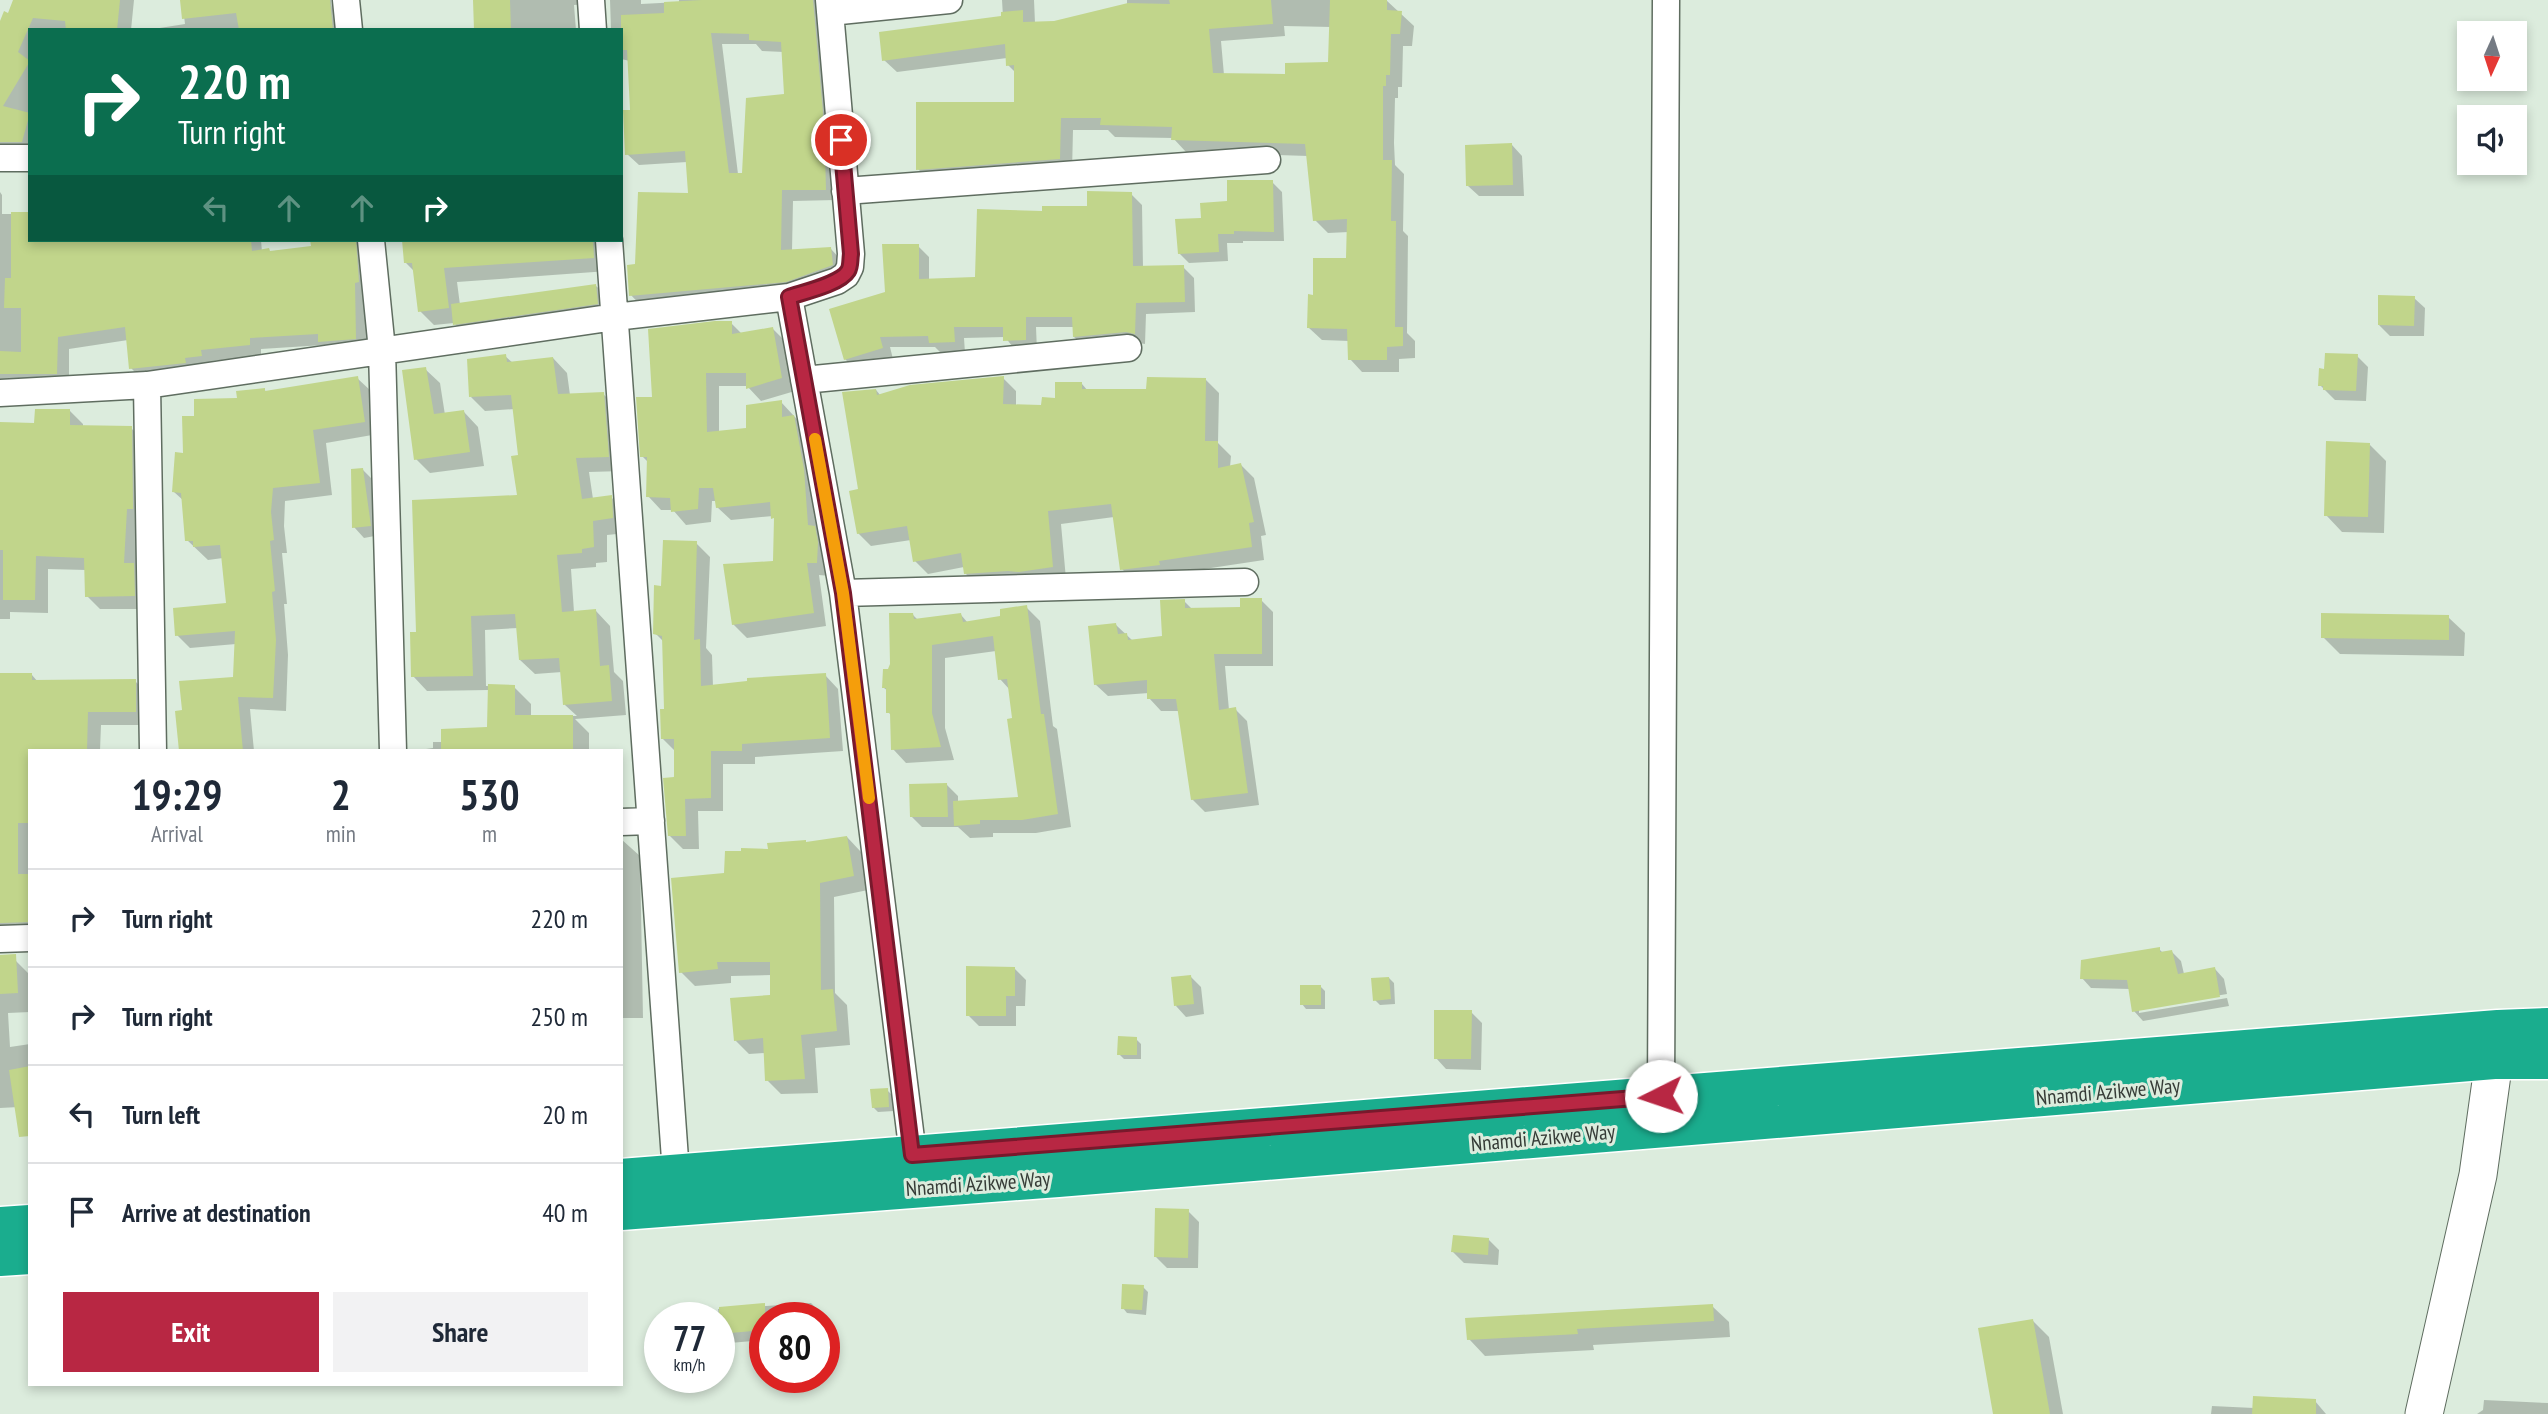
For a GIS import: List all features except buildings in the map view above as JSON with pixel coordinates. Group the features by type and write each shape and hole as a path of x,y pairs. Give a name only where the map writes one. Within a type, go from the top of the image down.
{"highway":[{"name":"Nnamdi Azikwe Way","path":"623,1211 1072,1177 2496,1044 2548,1027"},
{"name":"Nnamdi Azikwe Way","path":"623,1178 1661,1096 2496,1044 2548,1060"},
{"path":"0,1226 28,1224"},
{"path":"0,1257 28,1255"}],"street":[{"path":"346,0 349,28"},
{"path":"591,0 593,28"},
{"path":"0,393 146,385 615,317 789,297 837,281 846,275 851,254 830,6 949,0"},
{"path":"1661,1096 1666,0"},
{"path":"0,158 28,158"},
{"path":"845,191 1267,160"},
{"path":"371,242 382,350 393,749"},
{"path":"609,242 676,1173"},
{"path":"789,297 843,593 912,1155"},
{"path":"804,380 1128,348"},
{"path":"146,385 153,749"},
{"path":"843,593 1245,582"},
{"path":"623,822 651,821"},
{"path":"0,939 28,938"},
{"path":"2424,1414 2479,1175 2496,1044"}],"slow traffic":[{"path":"815,439 843,593 869,798"}],"route":[{"path":"841,140 850,267 846,275 837,281 789,297 843,593 912,1155 1661,1096"}]}
